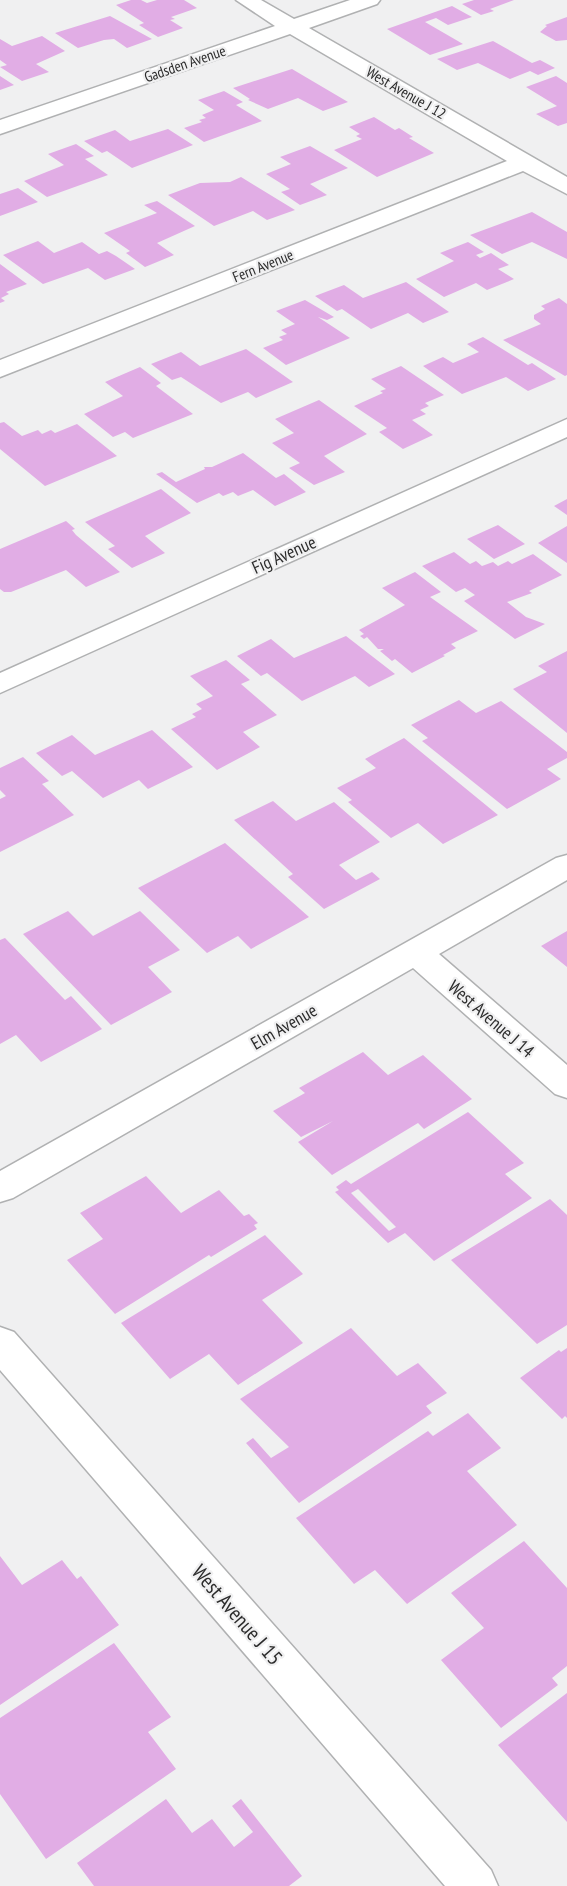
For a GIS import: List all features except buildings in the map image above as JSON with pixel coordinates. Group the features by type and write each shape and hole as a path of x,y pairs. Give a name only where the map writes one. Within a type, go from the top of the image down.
{"street":[{"name":"West Avenue J 12","path":"246,0 567,187"},
{"name":"Gadsden Avenue","path":"0,127 370,0"},
{"name":"Fern Avenue","path":"0,369 525,162"},
{"name":"Fig Avenue","path":"0,684 567,427"},
{"name":"Elm Avenue","path":"0,1188 567,866"},
{"name":"West Avenue J 14","path":"416,952 567,1085"},
{"name":"West Avenue J 15","path":"0,1343 475,1886"}]}
